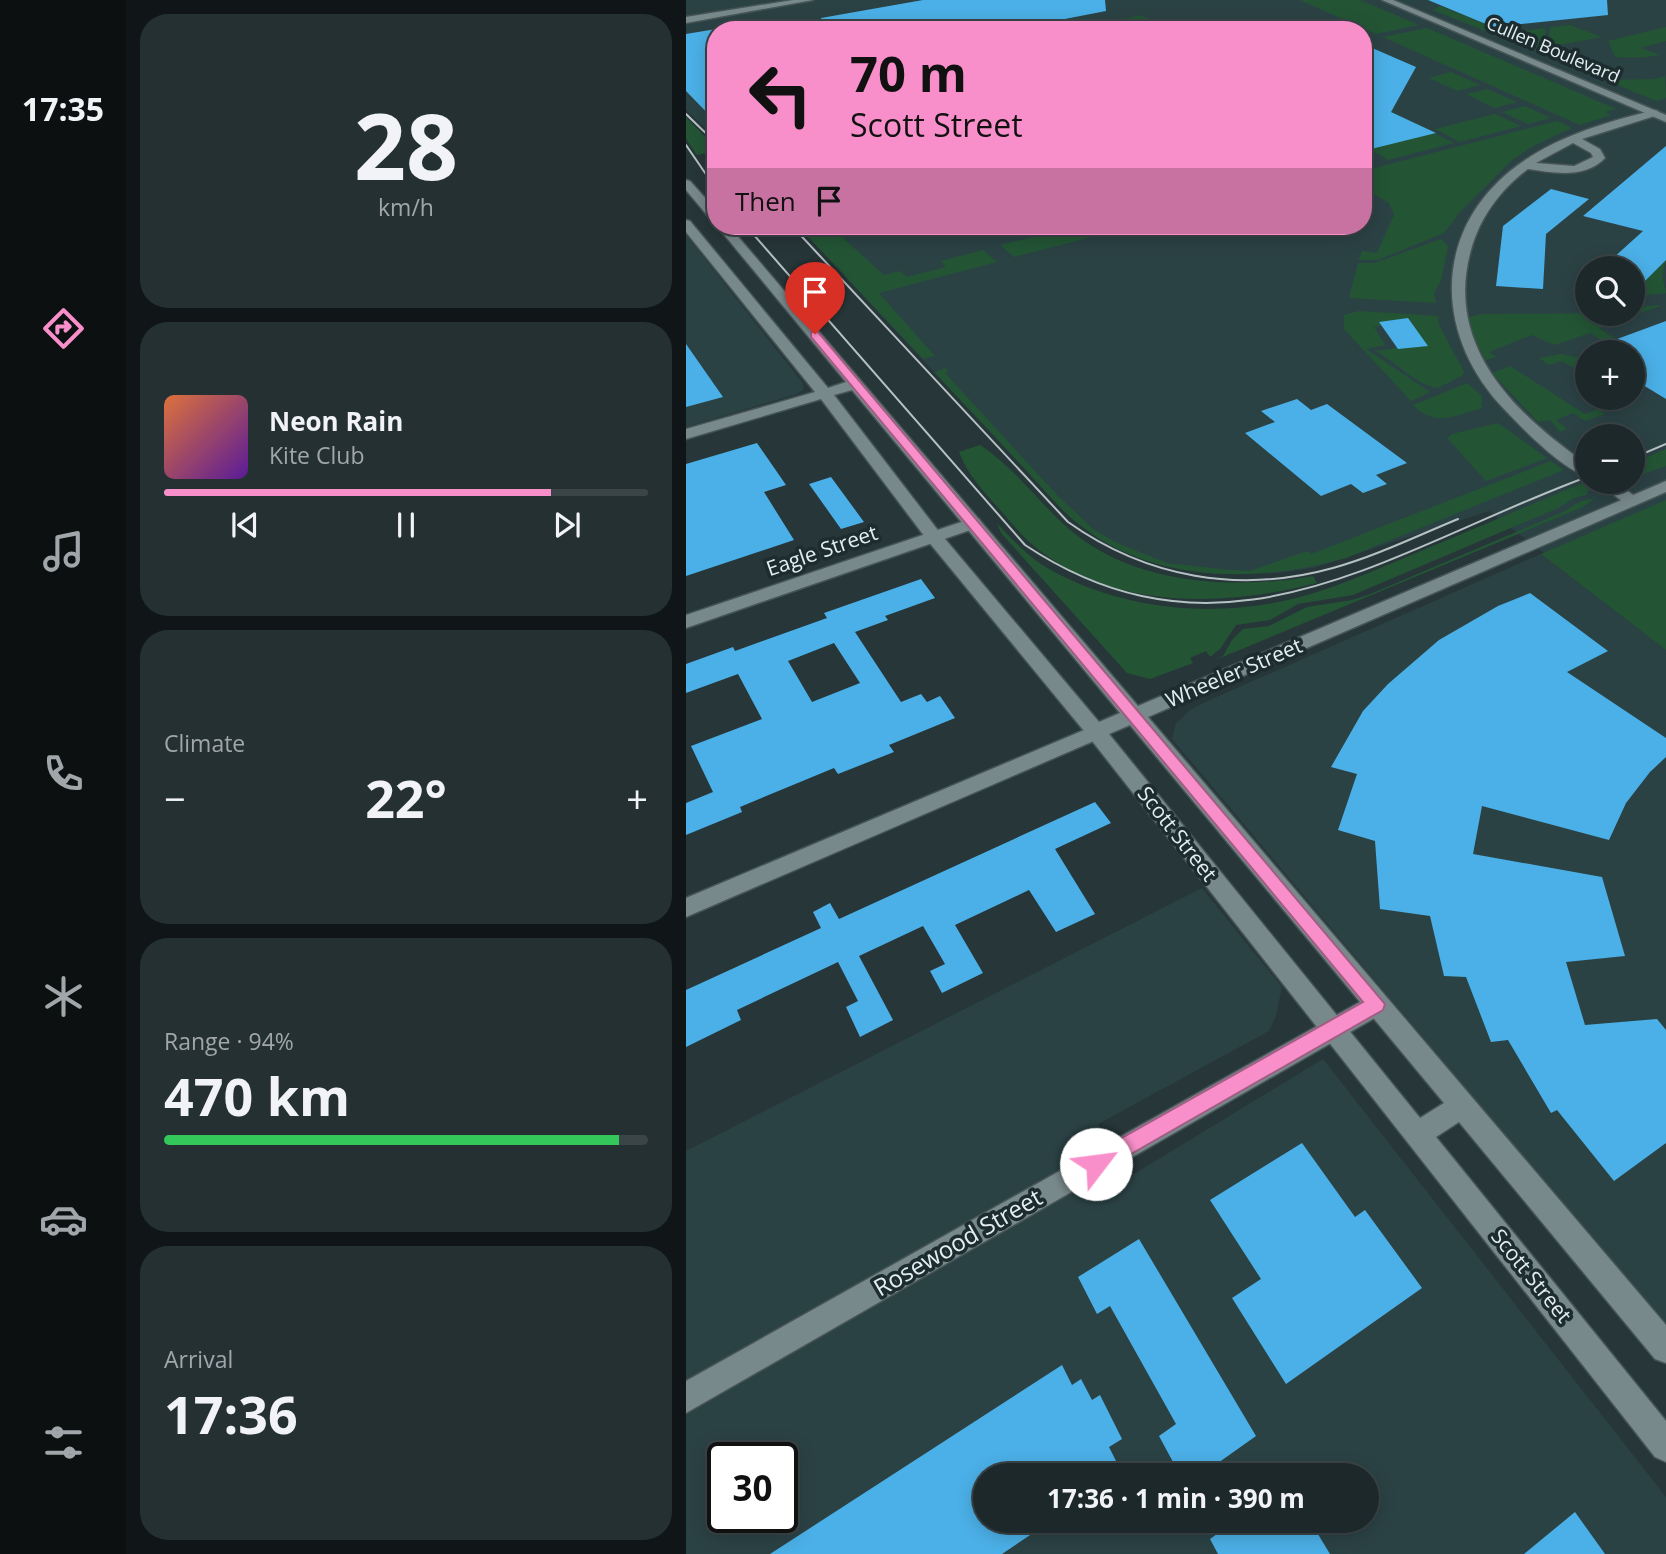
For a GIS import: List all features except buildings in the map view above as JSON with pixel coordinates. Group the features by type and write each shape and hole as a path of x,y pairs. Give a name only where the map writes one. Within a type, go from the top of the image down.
{"main road":[{"path":"686,20 809,0"},
{"name":"Cullen Boulevard","path":"1386,0 1660,116"},
{"path":"1575,462 1530,427 1489,384 1468,348 1459,320 1457,281 1463,249 1486,206 1512,176 1527,165 1573,139 1660,116"},
{"path":"1527,165 1560,170 1592,164 1599,158 1596,151 1573,139"},
{"path":"688,188 707,208"},
{"name":"Scott Street","path":"686,224 825,394 934,537 1096,732 1666,1446"},
{"name":"Scott Street","path":"731,235 1666,1348"},
{"path":"740,290 771,283"},
{"path":"686,434 857,384"},
{"name":"Wheeler Street","path":"686,908 1666,486"},
{"path":"1623,494 1632,500"},
{"name":"Eagle Street","path":"686,622 973,523"},
{"name":"Rosewood Street","path":"686,1398 1376,1004"},
{"path":"1418,1134 1462,1106"}],"shaded area":[{"path":"686,0 1666,0 1666,646 1489,511 1313,568 1278,573 1215,574 1180,569 1124,552 1100,540 1061,508 806,235 1372,235 1372,21 707,21 707,130 686,110"},
{"path":"686,235 802,382 804,389 797,394 686,427"},
{"path":"1541,554 1666,650 1666,1326 1172,739 1176,723 1190,710 1203,703"},
{"path":"1202,888 1282,987 1276,1016 1269,1031 1098,1124 1129,1177 1323,1059 1666,1497 1666,1554 686,1554 686,1151"}],"green space":[{"path":"1300,0 1360,0 1419,25 1376,34 1372,32 1372,21 1347,21"},
{"path":"1440,6 1493,27 1510,26 1516,30 1488,32 1433,10"},
{"path":"1141,15 1153,21 1111,21"},
{"path":"1569,25 1602,37 1548,47 1550,27"},
{"path":"1666,27 1666,41 1641,48 1660,55 1615,57 1608,41"},
{"path":"1427,28 1616,109 1605,112 1611,115 1580,125 1383,37"},
{"path":"1545,28 1545,41 1541,50 1535,51 1496,35"},
{"path":"1451,72 1480,85 1458,91 1429,78"},
{"path":"1665,76 1666,98 1656,101 1606,80 1656,79"},
{"path":"1487,89 1517,102 1495,108 1466,94"},
{"path":"1376,104 1395,106 1392,112 1454,143 1388,160 1372,151"},
{"path":"1525,106 1551,118 1528,124 1502,112"},
{"path":"1495,114 1521,126 1460,142 1435,129"},
{"path":"686,117 707,139 707,153 697,155 686,139"},
{"path":"1557,121 1572,128 1533,146 1512,160 1459,213 1444,233 1378,260 1359,260 1362,251 1377,253 1394,215 1389,203 1372,193 1372,169"},
{"path":"806,235 840,235 884,275 900,271 907,277 946,267 941,261 983,250 997,262 879,293 935,356 923,359"},
{"path":"1040,235 1101,235 1014,257 1000,245"},
{"path":"1441,239 1448,246 1441,280 1434,293 1436,303 1349,298 1358,263 1375,263"},
{"path":"1666,260 1662,275 1666,293 1645,296 1645,281"},
{"path":"1657,305 1660,306 1645,311 1645,306"},
{"path":"1359,311 1438,316 1439,325 1464,372 1463,375 1438,388 1422,383 1375,351 1426,344 1407,320 1374,327 1385,345 1366,349 1430,392 1411,401 1344,329 1344,315"},
{"path":"1575,313 1575,326 1605,326 1599,328 1616,339 1601,340 1590,333 1554,345 1532,335 1489,352 1496,357 1486,360 1476,343 1468,318 1480,314"},
{"path":"1561,354 1575,357 1575,369 1562,361 1549,365 1539,358"},
{"path":"1510,366 1575,410 1585,414 1599,410 1605,414 1585,421 1573,413 1556,420 1567,429 1560,432 1550,420 1538,422 1492,373"},
{"path":"946,368 949,371 945,373 1056,494 1093,529 1115,542 1167,563 1250,571 1307,551 1311,554 1551,461 1564,470 1346,558 1278,572 1209,573 1175,568 1142,559 1110,545 1073,520 934,372"},
{"path":"1467,383 1482,396 1483,408 1438,418 1421,412 1413,405"},
{"path":"1498,423 1547,458 1486,481 1447,438 1452,434"},
{"path":"980,445 1004,464 1069,529 1095,548 1123,562 1185,579 1250,582 1313,576 1317,583 1282,591 1210,599 1138,593 1103,584 1070,570 1039,550 1015,528 978,484 959,452"},
{"path":"1666,449 1666,466 1645,474 1645,458"},
{"path":"1575,486 1575,494 1587,494 1353,595 1298,604 1270,620 1236,625 1220,649 1210,657 1206,651 1190,658 1193,663 1150,679 1127,673 1001,533 997,523 1025,552 1044,566 1074,581 1139,602 1172,607 1207,609 1274,603 1335,586"},
{"path":"1595,498 1583,507 1213,661 1223,656 1232,640 1243,629 1269,626 1307,607 1368,595 1563,512 1581,501"},
{"path":"1666,500 1666,650 1541,554"}],"tram line":[{"path":"686,114 707,134"},
{"path":"686,145 707,176"},
{"path":"754,235 1025,545 1099,583 1171,601 1240,601 1309,588 1377,565 1575,482"},
{"path":"800,235 1068,522 1098,541 1130,556 1195,576 1263,580 1298,576 1365,558 1458,519"},
{"path":"1645,453 1666,444"}],"route":[{"path":"815,334 1376,1004 1096,1164"}]}
